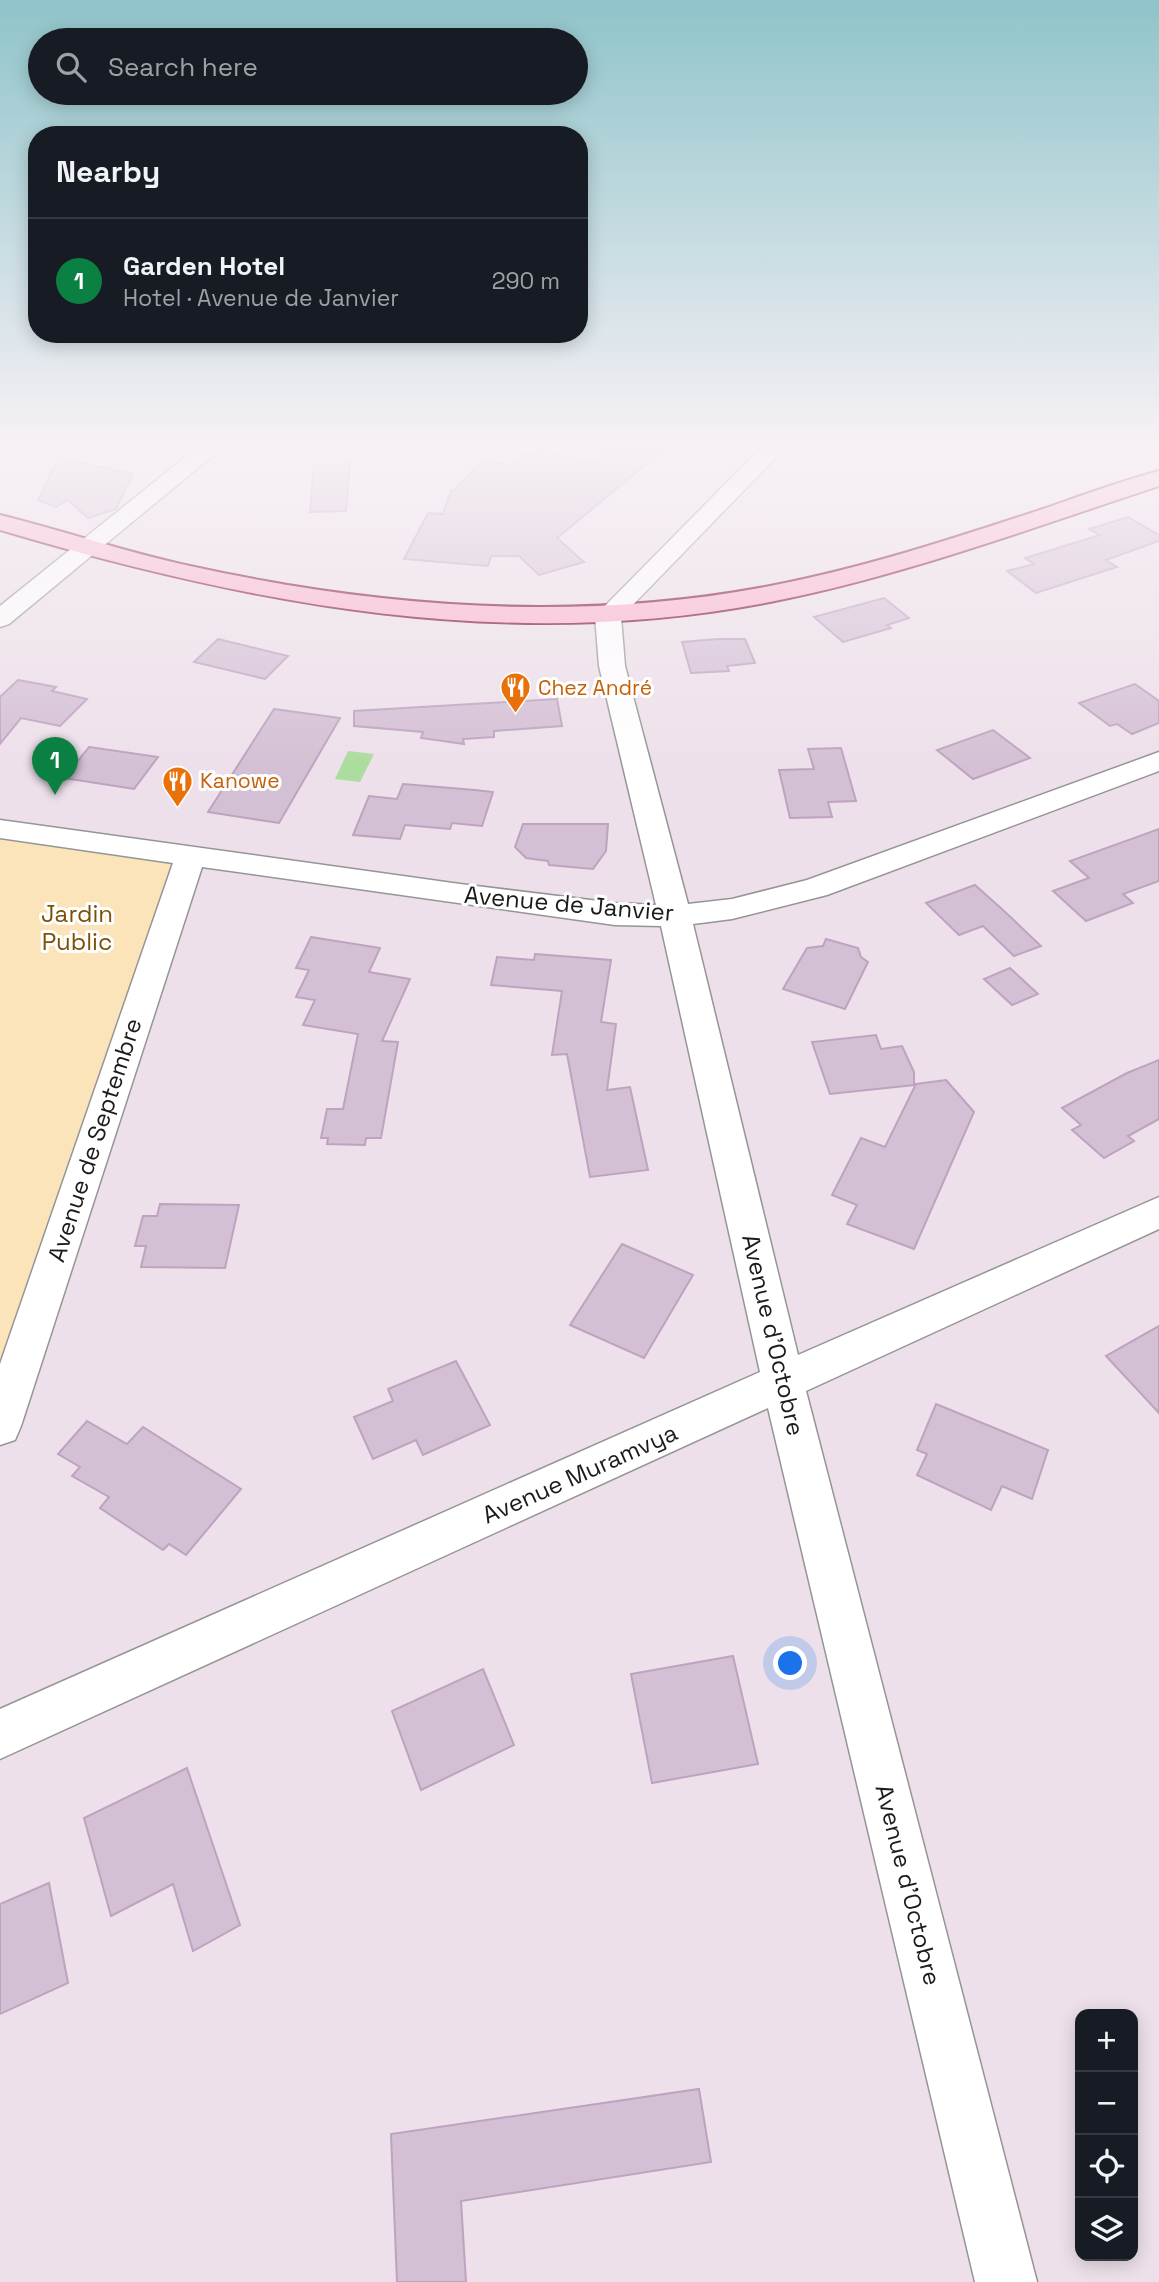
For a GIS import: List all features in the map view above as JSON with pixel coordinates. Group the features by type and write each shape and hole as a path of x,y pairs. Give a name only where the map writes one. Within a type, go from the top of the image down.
{"street":[{"path":"0,620 80,553"},
{"path":"105,553 275,591 354,604 497,615 608,617 742,599 847,577 921,553"},
{"path":"608,617 670,553"},
{"name":"Avenue d'Octobre","path":"608,617 612,666 675,916 783,1382 1006,2282"},
{"name":"Avenue de Janvier","path":"0,828 460,894 615,914 675,916 732,909 816,888 1159,761"},
{"name":"Avenue de Septembre","path":"0,1426 191,854"},
{"name":"Avenue Muramvya","path":"0,1734 1159,1212"}],"green space":[{"name":"Jardin Public","path":"0,838 182,861 0,1388"}],"shaded area":[{"path":"348,751 374,754 360,782 335,779"}],"building":[{"path":"407,553 574,553 584,562 539,575 519,556 491,556 488,566 404,559"},
{"path":"1040,553 1124,553 1106,560 1117,567 1036,593 1007,571 1034,564 1025,558"},
{"path":"884,598 909,618 887,625 891,628 843,642 814,617"},
{"path":"218,639 288,656 265,679 194,662"},
{"path":"745,639 755,663 727,666 729,671 691,673 682,642"},
{"path":"18,680 56,687 52,691 87,699 60,726 21,718 0,744 0,697"},
{"path":"1135,684 1159,701 1159,723 1132,734 1117,724 1110,726 1079,703"},
{"path":"557,699 562,726 494,731 494,737 463,739 464,744 421,738 423,732 354,726 354,711"},
{"path":"274,709 340,718 279,823 208,812"},
{"path":"993,730 1030,758 973,779 937,750"},
{"path":"89,747 158,757 134,789 64,778"},
{"path":"841,748 856,801 828,802 832,817 790,818 779,770 814,769 808,749"},
{"path":"403,784 493,792 482,826 452,823 450,829 405,825 400,839 353,835 369,796 397,799"},
{"path":"523,824 608,824 606,851 593,869 549,865 548,861 526,858 515,847"},
{"path":"1159,829 1159,881 1123,894 1133,903 1086,921 1053,891 1089,878 1070,861"},
{"path":"975,885 1041,946 1014,956 983,926 959,935 926,903"},
{"path":"311,937 380,948 369,972 410,979 382,1041 398,1042 381,1138 366,1138 365,1145 327,1144 328,1138 321,1138 327,1109 343,1109 358,1034 303,1025 315,1000 296,997 309,970 296,968"},
{"path":"826,939 858,948 861,957 868,962 845,1009 783,989 807,948 823,946"},
{"path":"535,954 611,960 601,1022 616,1024 607,1090 630,1087 648,1170 590,1177 567,1054 552,1055 562,991 491,985 497,957 534,960"},
{"path":"1010,968 1038,994 1012,1005 984,979"},
{"path":"876,1035 881,1049 902,1046 914,1072 914,1085 830,1094 812,1042"},
{"path":"1159,1060 1159,1119 1128,1136 1134,1141 1104,1158 1072,1130 1081,1125 1062,1108 1127,1073"},
{"path":"946,1080 974,1112 914,1249 847,1224 857,1205 832,1195 861,1138 885,1147 916,1084"},
{"path":"160,1204 239,1205 225,1268 141,1267 146,1246 135,1246 143,1216 157,1216"},
{"path":"622,1244 693,1275 644,1358 570,1325"},
{"path":"1159,1326 1159,1413 1106,1356"},
{"path":"456,1361 490,1425 423,1455 416,1440 373,1459 354,1417 393,1401 388,1389"},
{"path":"936,1404 1048,1450 1032,1499 1002,1486 991,1510 917,1475 927,1454 917,1450"},
{"path":"87,1421 127,1444 143,1427 241,1489 186,1555 169,1544 163,1550 100,1508 109,1497 72,1476 80,1467 58,1454"},
{"path":"733,1656 758,1764 652,1783 631,1674"},
{"path":"483,1669 514,1745 421,1790 392,1711"},
{"path":"187,1768 240,1925 193,1951 173,1884 111,1916 84,1818"},
{"path":"49,1883 68,1983 0,2014 0,1904"},
{"path":"699,2089 711,2162 461,2201 466,2282 397,2282 391,2134"}],"place":[{"name":"Chez André","path":"515,715"},
{"name":"Garden Hotel","path":"55,795"},
{"name":"Kanowe","path":"177,808"}]}
